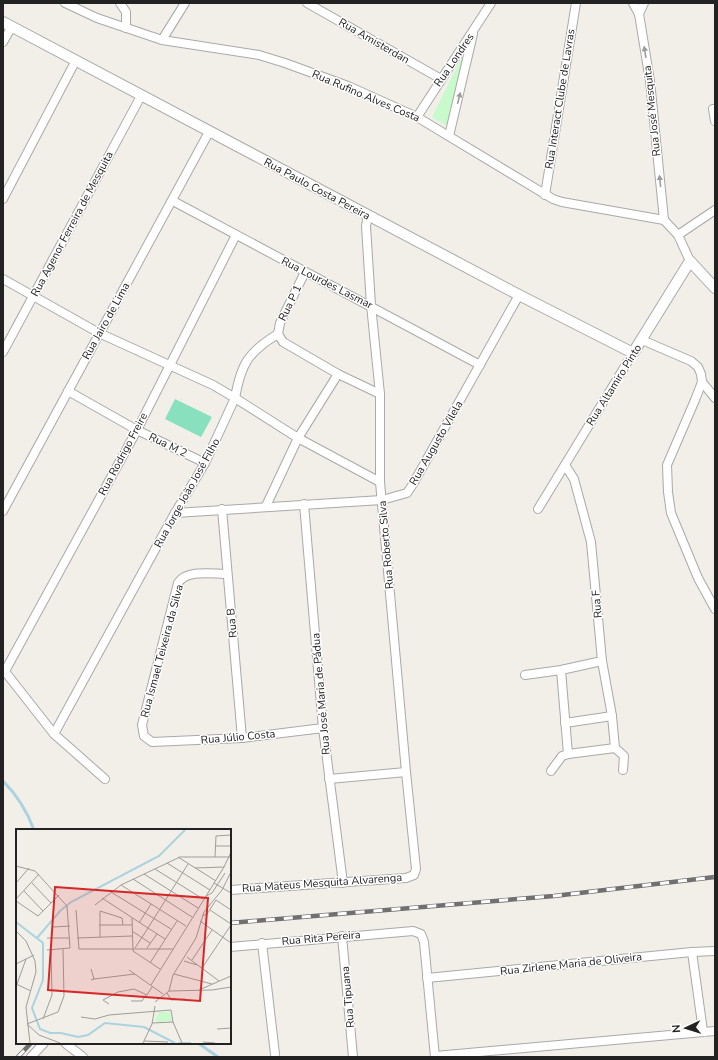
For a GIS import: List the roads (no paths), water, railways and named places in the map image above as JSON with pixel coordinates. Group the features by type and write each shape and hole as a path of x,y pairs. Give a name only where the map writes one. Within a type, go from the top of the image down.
{"street":[{"name":"Rua Rufino Alves Costa","path":"65,3 97,18 162,40 259,55 285,63 348,86 417,116 545,195 562,202 664,220"},
{"path":"120,3 126,12 126,28"},
{"path":"162,40 185,3"},
{"name":"Rua Amisterdan","path":"307,3 440,79"},
{"name":"Rua Londres","path":"417,116 491,3"},
{"name":"Rua Interact Clube de Lavras","path":"545,195 576,3"},
{"path":"633,3 639,14"},
{"path":"639,14 644,3"},
{"name":"Rua José Mesquita","path":"639,14 650,81 664,220"},
{"path":"3,42 7,25"},
{"name":"Rua Paulo Costa Pereira","path":"7,25 519,295 633,353"},
{"path":"450,136 474,30"},
{"path":"3,199 75,62"},
{"name":"Rua Agenor Ferreira de Mesquita","path":"3,352 141,96"},
{"path":"713,110 715,121"},
{"name":"Rua Jairo de Lima","path":"3,511 99,333 173,201 209,132"},
{"name":"Rua Lourdes Lasmar","path":"173,201 305,272 371,305 480,365"},
{"path":"678,235 715,210"},
{"name":"Rua Roberto Silva","path":"368,215 366,226 371,305 380,394 380,482 416,869 414,875"},
{"path":"664,220 678,235 690,261 715,288"},
{"name":"Rua Rodrigo Freire","path":"4,670 137,430 236,235"},
{"name":"Rua Altamiro Pinto","path":"538,509 690,261"},
{"name":"Rua P 1","path":"278,334 279,326 305,272"},
{"path":"3,279 99,333 213,385 298,438 380,482"},
{"name":"Rua Augusto Vilela","path":"175,513 266,506 382,500 407,493 519,295"},
{"path":"278,334 283,342 338,374 380,394"},
{"name":"Rua Jorge João José Filho","path":"54,734 175,513 205,463 235,398 238,380 250,355 258,346 278,334"},
{"path":"642,340 695,364 701,374 702,382 667,465 668,492 671,513 698,578 715,608"},
{"path":"266,506 298,438 338,374"},
{"path":"702,382 715,398"},
{"name":"Rua M 2","path":"68,391 137,430 205,463"},
{"name":"Rua F","path":"565,465 574,479 591,542 602,661 612,716 615,748"},
{"name":"Rua José Maria de Pádua","path":"304,504 323,728 343,883"},
{"name":"Rua B","path":"222,509 242,738"},
{"name":"Rua Ismael Teixeira da Silva","path":"152,742 144,736 142,725 178,583 182,578 189,574 227,574"},
{"path":"525,675 561,670 602,661"},
{"path":"4,670 54,734 105,778"},
{"path":"561,670 568,754"},
{"path":"565,723 612,716"},
{"name":"Rua Júlio Costa","path":"152,742 242,738 323,728"},
{"path":"551,771 562,756 615,748 624,756 623,770"},
{"path":"329,779 406,772"},
{"name":"Rua Mateus Mesquita Alvarenga","path":"231,890 406,878 414,875"},
{"name":"Rua Rita Pereira","path":"231,947 413,931 421,934 424,942 427,978"},
{"name":"Rua Tipuana","path":"342,936 353,1057"},
{"path":"262,943 275,1054"},
{"name":"Rua Zirlene Maria de Oliveira","path":"427,978 715,951"},
{"path":"692,952 703,1031"},
{"path":"427,978 435,1057 715,1031"},
{"path":"31,1057 43,1044"},
{"path":"66,1044 82,1057"}],"waterway":[{"path":"3,781 21,804 34,829"},
{"path":"199,1044 218,1057"}],"railway":[{"path":"231,923 554,896 715,877"},
{"path":"18,1057 30,1044"}]}
